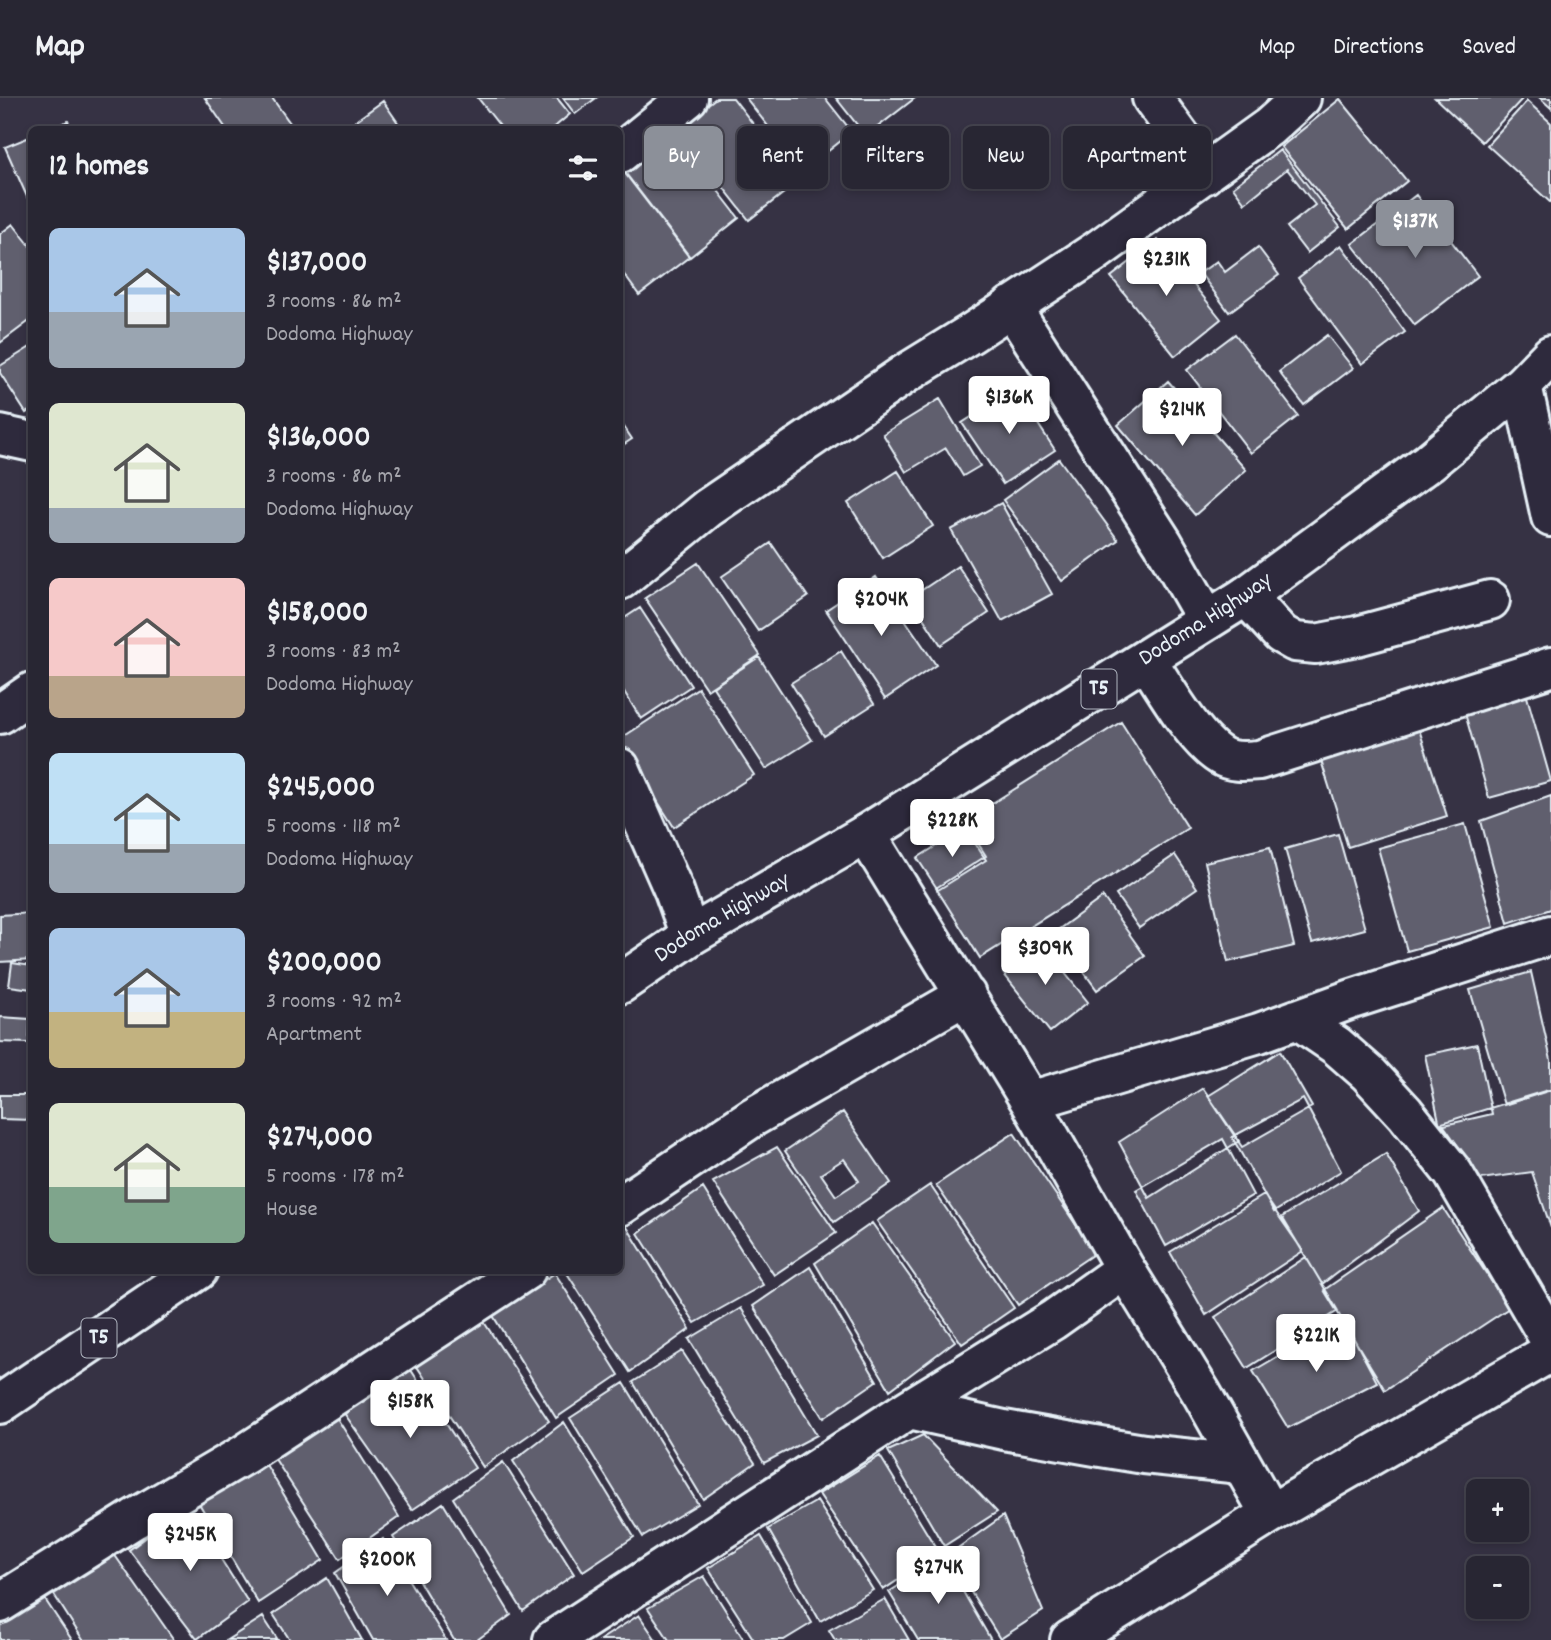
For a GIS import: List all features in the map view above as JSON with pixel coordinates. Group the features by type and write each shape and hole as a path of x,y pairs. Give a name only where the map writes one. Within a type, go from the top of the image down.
{"main road":[{"path":"623,151 688,98"},
{"path":"1152,98 1173,126"},
{"path":"1211,170 1269,127 1301,98"},
{"path":"623,578 708,508 894,382 1095,252 1184,189"},
{"path":"1011,306 1163,543 1207,620"},
{"name":"Dodoma Highway","path":"623,982 690,936 866,834 1246,596 1429,462 1522,385 1551,355"},
{"path":"1522,385 1551,517"},
{"path":"0,435 28,441"},
{"path":"1246,596 1281,634 1295,642 1316,645 1490,600"},
{"path":"1146,659 1200,738 1221,756 1239,762 1259,760 1551,667"},
{"path":"0,714 28,695"},
{"path":"623,775 674,891 690,936"},
{"path":"866,834 1030,1101 1125,1269 1202,1394 1270,1514"},
{"path":"1030,1101 1258,1033 1352,999 1551,935"},
{"path":"623,1204 753,1117 966,995"},
{"path":"1297,1019 1337,1046 1369,1074 1452,1173 1551,1342"},
{"path":"553,1640 909,1409 1053,1320 1125,1269"},
{"name":"T5","path":"0,1404 192,1274"},
{"path":"0,1603 134,1519 245,1454 520,1274"},
{"path":"1070,1640 1270,1514 1551,1352"},
{"path":"909,1409 1004,1430 1101,1447 1241,1464"}],"building":[{"path":"205,98 272,98 292,126 224,126"},
{"path":"478,98 557,98 570,114 556,126 500,126"},
{"path":"563,98 596,98 575,114"},
{"path":"716,98 733,98 755,126 737,126 737,189 789,189 749,220 723,187 723,126 680,126"},
{"path":"746,98 825,98 847,126 842,126 842,140 828,151 828,126 768,126"},
{"path":"836,98 915,98 879,126 858,126"},
{"path":"1435,98 1523,98 1482,142"},
{"path":"1540,98 1551,98 1551,108"},
{"path":"1340,99 1407,181 1348,229 1281,147"},
{"path":"383,101 400,126 349,126"},
{"path":"1527,101 1551,123 1551,203 1487,145"},
{"path":"68,121 70,126 56,126"},
{"path":"28,138 28,199 5,147"},
{"path":"644,146 644,189 717,189 739,218 690,257 623,170 623,164"},
{"path":"1280,150 1340,227 1307,253 1287,227 1315,205 1287,169 1245,203 1233,187"},
{"path":"623,171 689,257 639,295 623,273"},
{"path":"1416,195 1478,276 1415,325 1352,244"},
{"path":"13,224 28,243 28,322 0,343 0,234"},
{"path":"1158,240 1221,319 1175,356 1111,277"},
{"path":"1341,245 1405,332 1362,364 1298,278"},
{"path":"1258,247 1279,275 1229,312 1200,273 1217,261 1225,272"},
{"path":"1235,334 1298,416 1251,453 1187,370"},
{"path":"1327,335 1353,368 1304,405 1279,372"},
{"path":"28,348 26,413 0,373 0,366"},
{"path":"1168,381 1246,470 1195,515 1118,425"},
{"path":"1015,389 1055,450 1003,484 962,423"},
{"path":"940,399 980,466 963,476 946,448 906,472 883,434"},
{"path":"623,426 632,439 623,445"},
{"path":"1059,459 1118,540 1062,581 1003,500"},
{"path":"898,471 933,526 883,558 848,503"},
{"path":"1001,503 1052,594 1002,621 951,530"},
{"path":"771,543 808,597 758,631 721,577"},
{"path":"698,563 760,655 707,690 645,598"},
{"path":"958,566 989,613 941,645 910,598"},
{"path":"876,577 936,665 885,699 826,610"},
{"path":"640,608 691,686 641,719 623,690 623,619"},
{"path":"841,651 874,704 824,736 791,683"},
{"path":"759,657 812,740 766,769 713,687"},
{"path":"698,688 754,775 674,827 623,748 623,737"},
{"path":"1526,693 1551,781 1489,798 1464,710"},
{"path":"1416,720 1447,816 1348,847 1318,751"},
{"path":"1121,722 1188,828 980,958 936,888 986,856 964,821"},
{"path":"1551,796 1551,909 1508,923 1481,821"},
{"path":"1465,824 1494,927 1407,951 1378,848"},
{"path":"965,828 986,860 938,890 917,858"},
{"path":"1338,834 1365,929 1312,943 1285,849"},
{"path":"1270,847 1294,946 1228,962 1205,862"},
{"path":"1175,855 1197,888 1139,928 1116,895"},
{"path":"1103,897 1145,956 1097,990 1055,932"},
{"path":"28,913 28,960 0,962 0,915"},
{"path":"1041,943 1088,1002 1050,1032 1003,973"},
{"path":"12,963 28,965 28,988 9,986"},
{"path":"1531,972 1551,1060 1551,1090 1504,1105 1470,990"},
{"path":"0,1017 28,1019 28,1043 0,1042"},
{"path":"1477,1044 1492,1114 1440,1126 1425,1055"},
{"path":"1280,1051 1312,1107 1242,1147 1208,1096"},
{"path":"1203,1088 1239,1141 1149,1198 1119,1142"},
{"path":"1551,1089 1551,1228 1532,1172 1481,1179 1442,1123"},
{"path":"0,1095 28,1095 28,1120 0,1119"},
{"path":"1303,1099 1341,1171 1274,1212 1232,1137"},
{"path":"843,1112 891,1183 834,1222 785,1151","holes":["844,1159 859,1181 836,1196 821,1174"]},
{"path":"1014,1133 1095,1253 1018,1305 936,1185"},
{"path":"1223,1139 1253,1195 1166,1246 1136,1190"},
{"path":"777,1147 836,1233 774,1275 713,1182"},
{"path":"1386,1154 1419,1211 1322,1284 1282,1217"},
{"path":"930,1185 1014,1308 962,1344 877,1221"},
{"path":"703,1188 763,1285 695,1323 638,1233"},
{"path":"1264,1195 1303,1251 1206,1315 1170,1252"},
{"path":"1443,1208 1509,1308 1385,1390 1324,1290"},
{"path":"872,1223 955,1341 890,1390 815,1263"},
{"path":"627,1227 690,1329 630,1372 568,1274 623,1274 623,1230"},
{"path":"1306,1257 1338,1311 1247,1368 1215,1317"},
{"path":"810,1267 877,1381 823,1418 753,1306"},
{"path":"556,1274 619,1375 556,1418 492,1314"},
{"path":"741,1308 817,1435 764,1463 689,1339"},
{"path":"1343,1318 1377,1382 1288,1428 1253,1371"},
{"path":"482,1319 549,1421 483,1467 416,1365"},
{"path":"682,1351 755,1463 703,1499 633,1382"},
{"path":"411,1370 475,1468 412,1510 344,1413"},
{"path":"624,1383 698,1504 643,1537 570,1418"},
{"path":"335,1415 399,1517 340,1559 273,1456"},
{"path":"564,1422 634,1537 583,1571 513,1461"},
{"path":"923,1435 997,1512 944,1546 888,1451"},
{"path":"880,1456 939,1553 883,1590 819,1494"},
{"path":"262,1458 323,1560 258,1603 197,1500"},
{"path":"503,1462 574,1574 523,1611 453,1498"},
{"path":"817,1501 873,1590 820,1621 768,1529"},
{"path":"443,1503 511,1615 477,1640 454,1640 393,1537"},
{"path":"188,1507 248,1602 197,1639 129,1550"},
{"path":"1003,1516 1043,1611 1000,1639 948,1555"},
{"path":"761,1536 812,1623 784,1640 754,1640 708,1568"},
{"path":"383,1539 446,1640 373,1640 335,1573"},
{"path":"114,1554 174,1640 83,1640 53,1593"},
{"path":"943,1557 991,1640 918,1640 889,1592"},
{"path":"704,1576 744,1640 669,1640 648,1608"},
{"path":"327,1578 362,1640 290,1640 273,1614"},
{"path":"44,1598 72,1640 0,1640 0,1626"},
{"path":"885,1599 909,1640 835,1640 829,1630"},
{"path":"639,1615 656,1640 600,1640"},
{"path":"263,1617 278,1640 227,1640"}]}
